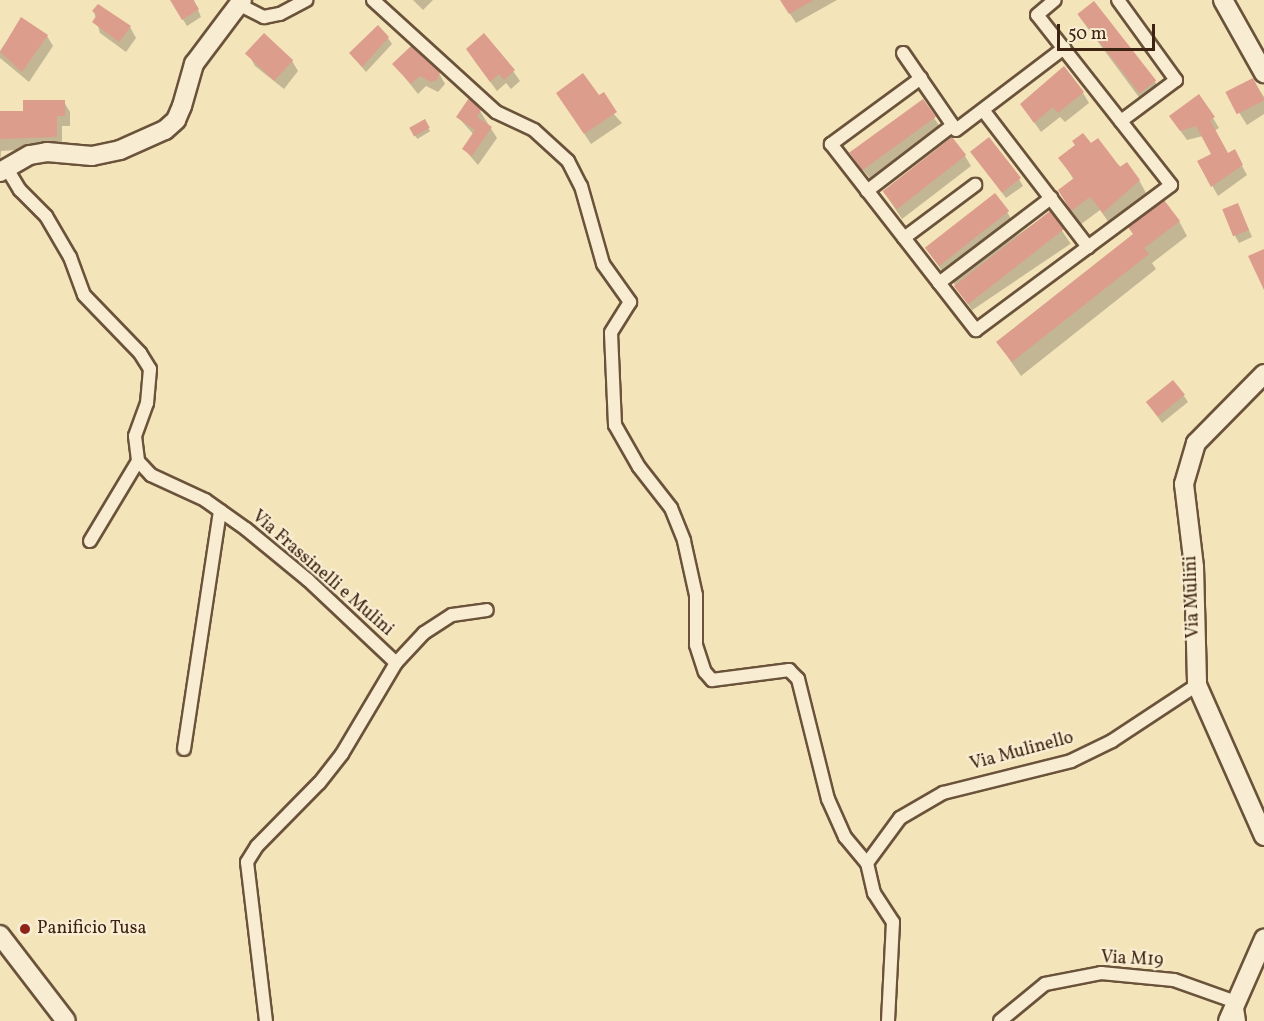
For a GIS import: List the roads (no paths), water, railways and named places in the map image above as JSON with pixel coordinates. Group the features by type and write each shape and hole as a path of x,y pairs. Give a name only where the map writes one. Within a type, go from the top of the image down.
{"street":[{"path":"90,542 138,461 135,436 147,403 150,369 140,353 84,295 70,257 46,216 3,170 30,155 47,152 92,156 120,150 165,130 176,120 194,64 241,2 264,17 280,14 306,0"},
{"path":"373,0 496,112 534,130 568,160 581,186 603,264 630,302 611,333 615,425 639,467 671,508 684,541 696,595 696,645 705,672 712,680 789,670 798,679 828,799 845,837 867,863 874,893 893,922 888,1021"},
{"path":"921,78 831,144 976,330 1171,185 1037,15 1055,0"},
{"path":"1118,0 1176,80 1121,121"},
{"path":"1223,0 1258,50 1264,73"},
{"path":"903,53 956,130 1064,48"},
{"path":"983,110 1088,247"},
{"path":"867,191 953,125"},
{"path":"904,238 975,185"},
{"path":"939,283 1051,198"},
{"name":"Via Mulini","path":"1264,374 1196,443 1188,462 1184,503 1194,567 1197,685 1264,836"},
{"name":"Via Frassinelli e Mulini","path":"138,461 151,475 220,511 308,580 396,663 342,754 319,783 257,846 247,862 266,1021"},
{"path":"184,749 220,511"},
{"path":"396,663 424,633 452,615 487,610"},
{"name":"Via Mulinello","path":"867,863 900,818 943,793 1071,761 1112,741 1197,685"},
{"path":"0,935 66,1021"},
{"path":"1228,1021 1264,939"},
{"name":"Via M19","path":"1000,1021 1045,984 1101,973 1174,980 1236,1002"},
{"path":"1236,1002 1239,1021"}],"place":[{"name":"Panificio Tusa","path":"25,929"}]}
